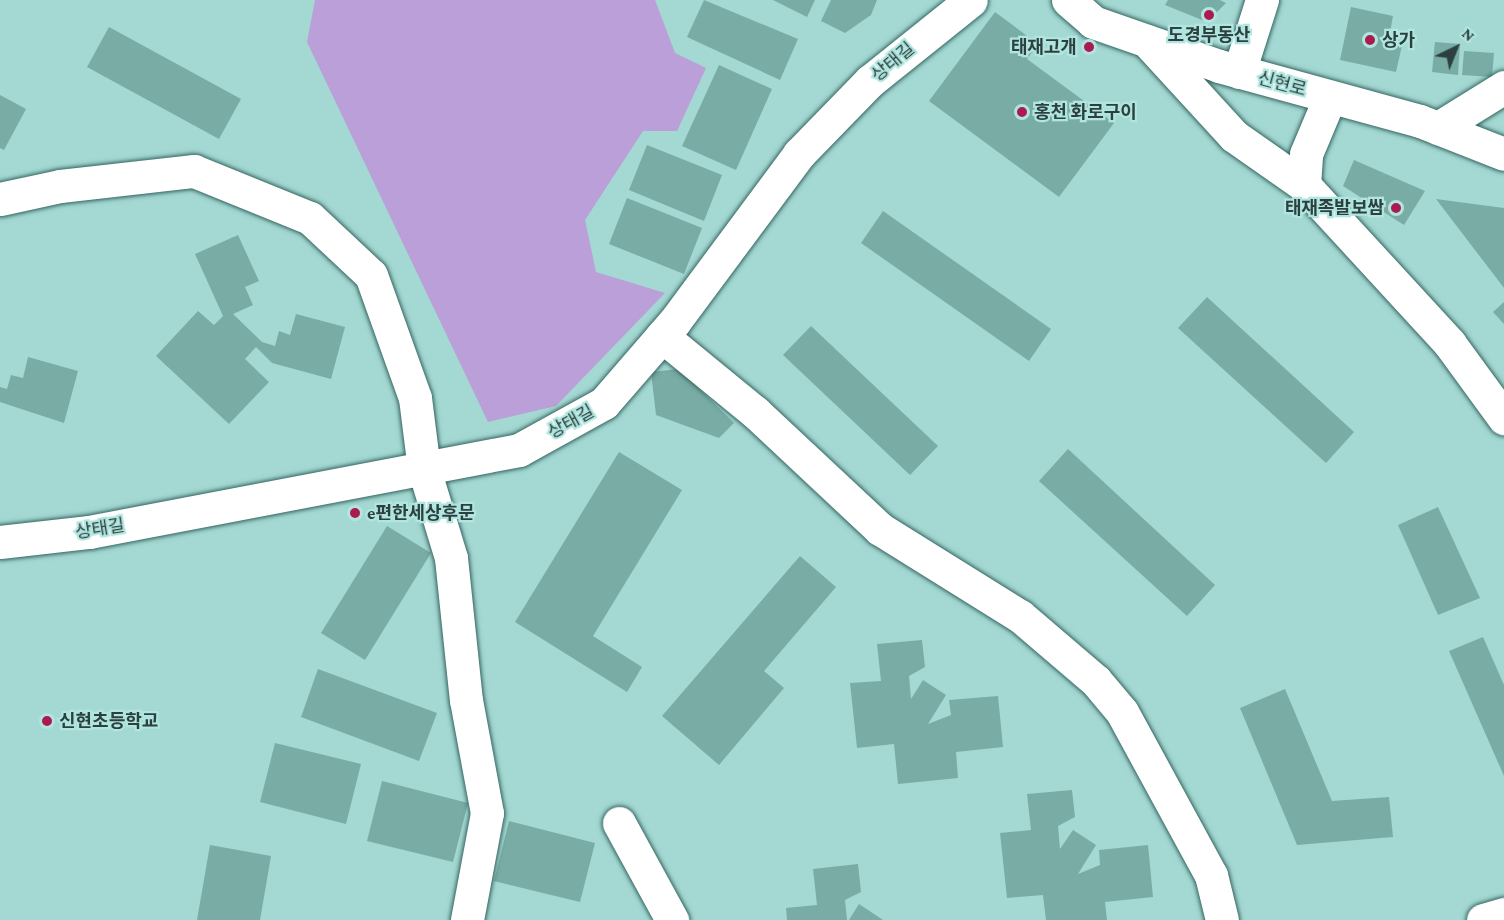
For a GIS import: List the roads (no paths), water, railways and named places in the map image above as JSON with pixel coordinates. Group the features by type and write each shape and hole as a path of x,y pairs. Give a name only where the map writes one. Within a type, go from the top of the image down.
{"street":[{"name":"상태길","path":"0,542 89,532 519,450 604,403 662,336 799,154 870,81 971,0"},
{"name":"신현로","path":"1068,0 1093,22 1239,72 1438,128 1504,154"},
{"path":"1239,72 1262,0"},
{"path":"1147,41 1234,136 1304,185 1450,344 1504,418"},
{"path":"1438,128 1504,87"},
{"path":"1304,185 1306,154 1330,97"},
{"path":"0,199 71,184 194,171 310,218 371,275 380,294 415,398 424,469 451,558 466,700 487,813 467,920"},
{"path":"662,336 764,420 880,529 1020,616 1096,681 1122,712 1211,875 1222,920"},
{"path":"619,823 672,920"},
{"path":"1484,920 1504,914"}],"place":[{"name":"도경부동산","path":"1209,15"},
{"name":"상가","path":"1370,40"},
{"name":"태재고개","path":"1089,47"},
{"name":"홍천 화로구이","path":"1022,112"},
{"name":"태재족발보쌈","path":"1396,208"},
{"name":"e편한세상후문","path":"355,513"},
{"name":"신현초등학교","path":"47,721"}]}
